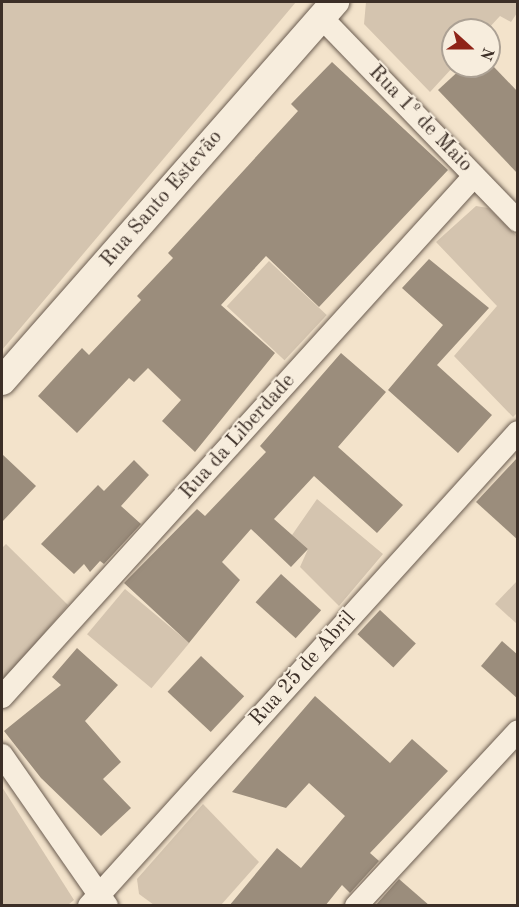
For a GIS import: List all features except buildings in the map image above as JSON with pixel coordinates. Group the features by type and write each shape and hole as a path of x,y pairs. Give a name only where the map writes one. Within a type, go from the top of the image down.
{"street":[{"name":"Rua 1º de Maio","path":"328,10 474,176 518,221"},
{"name":"Rua Santo Estevão","path":"2,381 328,10"},
{"name":"Rua da Liberdade","path":"2,697 474,176"},
{"name":"Rua 25 de Abril","path":"98,902 518,432"},
{"path":"356,906 518,732"},
{"path":"2,755 98,902"}],"shaded area":[{"path":"2,2 296,2 2,350"},
{"path":"366,2 517,2 517,13 511,22 500,16 498,18 441,18 441,78 443,78 430,92 364,24"},
{"path":"476,206 488,208 517,236 518,412 513,417 454,356 497,306 436,242"},
{"path":"269,261 327,315 284,360 227,306"},
{"path":"317,499 383,554 339,606 300,567 308,549 292,535"},
{"path":"6,544 68,605 2,683 2,548"},
{"path":"517,581 517,624 495,604"},
{"path":"125,589 189,643 151,688 87,634"},
{"path":"2,787 74,900 68,905 2,905"},
{"path":"203,804 259,862 221,905 154,905 139,894 137,879"}]}
